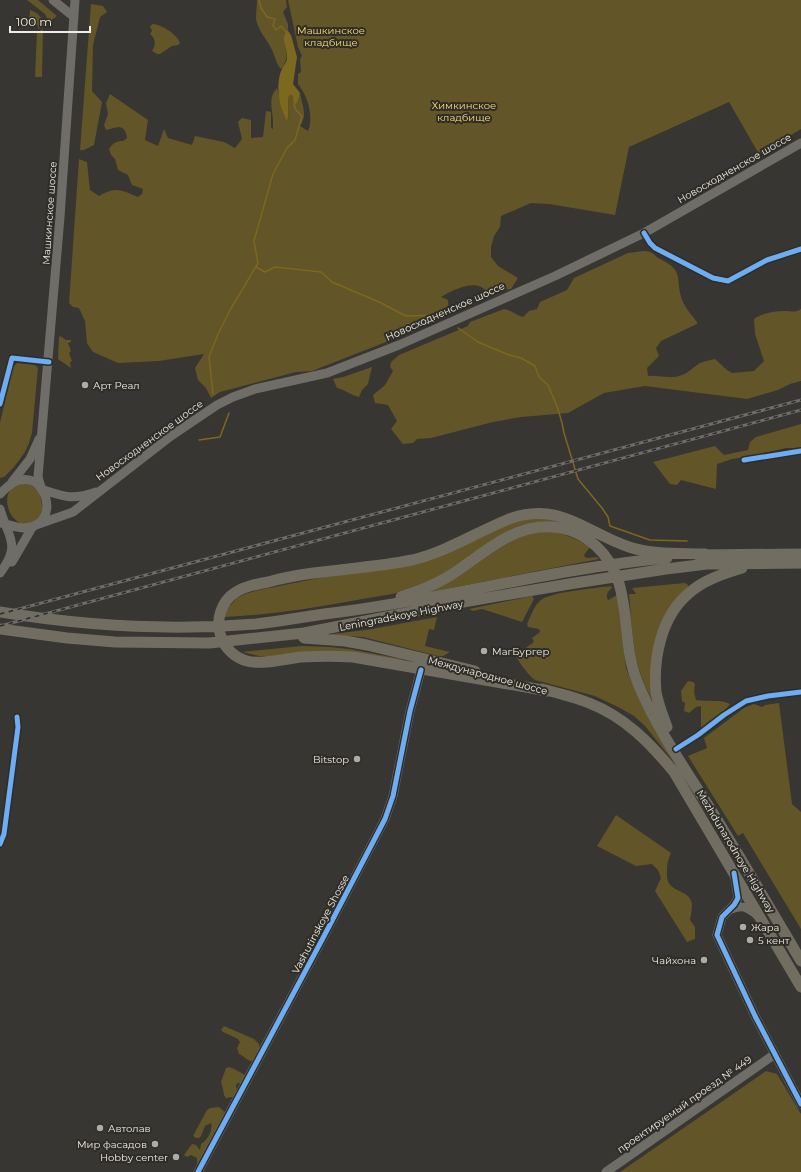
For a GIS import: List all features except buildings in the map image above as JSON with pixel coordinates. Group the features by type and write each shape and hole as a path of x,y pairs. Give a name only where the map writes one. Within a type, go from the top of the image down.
{"highway":[{"path":"548,691 353,657 330,655 259,662 247,661 236,656 224,643 219,626 220,614 232,594 243,588 292,575 413,560 437,552 509,518 534,512 565,517 630,547 650,552 705,554"},
{"path":"340,612 391,600 416,592 446,578 505,538 526,529 551,527 566,529 589,539 602,551 615,570 624,603 631,666 654,714 673,750 682,763"},
{"name":"Leningradskoye Highway","path":"0,612 72,622 117,625 206,627 257,624 363,610 578,570 663,558 705,554 801,554"},
{"name":"Leningradskoye Highway","path":"0,629 67,638 115,642 209,643 276,637 320,630 463,602 575,583 707,564 801,563"},
{"path":"682,763 664,719 656,694 656,663 659,644 664,629 678,604 687,594 699,585 729,572 757,564"},
{"name":"Международное шоссе","path":"276,637 345,641 367,645 432,660 548,691"},
{"name":"Mezhdunarodnoye Highway","path":"548,691 590,703 609,712 629,726 653,747 674,772 801,987"},
{"name":"Mezhdunarodnoye Highway","path":"682,763 741,858 801,961"}],"main road":[{"path":"53,0 74,17"},
{"name":"Машкинское шоссе","path":"0,577 8,569 35,525 42,519 46,511 47,498 38,477 49,362 60,217 74,17 73,1"},
{"name":"Новосходненское шоссе","path":"4,519 25,528 73,512 204,412 233,397 255,389 327,373 399,345 555,276 644,233 801,143"},
{"name":"Машкинское шоссе","path":"3,491 30,459 42,428"},
{"name":"Новосходненское шоссе","path":"3,491 17,481 26,480 34,482 42,489 64,497 74,498 99,491"},
{"path":"0,573 10,557 13,547 4,519"},
{"name":"Vashutinskoye Shosse","path":"198,1172 324,938 385,819 393,796 410,711 421,670"},
{"path":"734,873 738,898 734,905 722,917 717,935 801,1104"},
{"path":"728,910 740,906 746,907 762,920"},
{"name":"проектируемый проезд № 449","path":"606,1172 775,1054"}],"street":[{"path":"644,233 654,248 713,278 728,281 767,260 801,249"},
{"path":"0,404 12,358 49,362"},
{"path":"744,460 801,451"},
{"path":"676,749 746,701 768,696 801,692"},
{"path":"0,844 4,834 18,727 17,717"}],"green space":[{"path":"27,0 38,0 57,16 49,22 45,14"},
{"path":"257,0 286,0 287,7 283,12 288,24 288,31 286,31 284,36 287,57 281,69 257,23"},
{"path":"288,0 801,0 801,129 759,154 729,102 629,147 615,215 549,204 531,203 501,216 500,227 494,236 491,247 491,257 498,266 518,278 511,289 502,290 489,295 479,286 473,285 456,289 441,297 448,300 449,314 414,331 312,371 296,372 220,392 211,398 206,388 198,380 195,368 204,354 159,361 118,363 93,352 87,343 85,321 79,308 73,307 69,303 79,159 87,162 90,190 99,196 114,190 123,191 138,197 142,194 143,189 132,185 128,175 118,170 115,159 111,155 109,149 118,141 123,141 127,138 126,133 122,128 117,127 106,130 104,125 108,114 106,103 110,94 148,120 145,140 158,146 164,129 168,138 192,145 195,136 224,142 235,148 242,139 238,122 242,118 251,120 251,138 263,137 266,111 271,112 271,128 273,129 271,105 273,94 277,88 284,116 287,120 289,96 292,95 294,101 298,101 300,93 304,118 300,126 308,131 310,125 309,107 305,95 298,84 298,74 301,72 300,59 302,56 298,47"},
{"path":"91,4 103,6 107,12 100,17 93,45 92,91 102,102 94,145 84,150 80,150"},
{"path":"30,10 35,12 43,20 45,25 38,29 38,25 29,24"},
{"path":"153,24 169,30 176,36 180,43 172,46 160,54 152,51 155,42 150,34 152,31 150,26"},
{"path":"43,29 42,77 35,77 37,32"},
{"path":"644,251 652,253 668,263 676,272 683,302 687,310 697,322 697,324 661,341 656,348 659,356 647,368 648,376 679,376 688,372 700,363 715,359 732,373 754,371 764,361 755,334 754,319 769,313 795,311 801,309 801,381 790,384 778,390 747,399 645,386 604,393 568,413 521,417 493,422 431,438 417,439 413,443 403,444 391,429 397,421 388,405 375,403 373,395 385,385 393,371 390,367 391,362 399,355 468,326 470,322 504,309 523,317 529,311 537,309 540,302 567,290 574,278 628,253"},
{"path":"60,336 66,340 71,340 71,342 68,343 71,351 69,353 72,361 70,362 71,368 58,359"},
{"path":"17,363 35,365 38,368 32,433 25,452 14,467 4,477 0,478 0,423 13,367"},
{"path":"372,367 368,384 362,390 359,397 337,388 333,379"},
{"path":"801,424 801,449 786,448 732,459 717,464 716,489 681,480 677,485 670,484 653,462 715,446 724,455 748,450 750,442 756,437"},
{"path":"22,484 29,484 39,491 43,509 36,520 29,524 23,524 12,517 7,504 10,490"},
{"path":"544,517 571,524 535,522 512,529 496,538 445,573 406,591 274,613 224,617 227,609 237,598 245,594 324,577 396,568 520,520"},
{"path":"550,531 566,535 585,544 590,547 584,555 585,557 597,557 599,559 430,592 507,542 528,534"},
{"path":"685,583 688,585 688,588 667,615 655,706 647,690 635,654 629,594 636,594 632,588"},
{"path":"611,586 612,588 608,592 607,596 608,600 617,595 626,668 631,681 677,766 645,726 634,716 595,696 535,680 529,675 516,657 514,650 520,652 534,642 532,638 540,632 539,629 528,627 527,624 541,600 546,597 564,593"},
{"path":"532,596 534,599 522,622 482,609 473,611 469,609"},
{"path":"437,617 434,630 429,629 425,646 450,652 443,656 363,637 330,635 366,630"},
{"path":"301,646 349,649 402,659 402,662 259,656 242,652"},
{"path":"688,681 695,684 694,692 696,700 727,702 730,704 717,718 701,728 701,706 696,707 689,713 684,711 685,703 682,701 681,691"},
{"path":"779,703 792,804 801,812 801,929 743,833 738,836 688,756 707,748 704,738 744,708 754,704 762,707 765,705"},
{"path":"616,815 671,853 667,864 667,879 673,888 687,895 690,899 692,904 690,920 695,927 695,939 687,942 655,891 661,878 658,870 652,864 636,866 597,846"},
{"path":"224,1026 254,1039 259,1044 259,1051 256,1053 254,1060 251,1061 239,1054 237,1048 240,1042 238,1039 221,1030"},
{"path":"229,1067 247,1077 241,1083 236,1085 237,1092 233,1097 226,1098 221,1082 226,1068"},
{"path":"766,1071 777,1074 801,1114 801,1172 620,1172"},
{"path":"219,1107 226,1113 197,1165 197,1158 191,1155 187,1157 184,1155 192,1144 196,1145 200,1150 201,1144 209,1135 211,1123 205,1126 199,1138 193,1136 207,1110 210,1108"}],"shaded area":[{"path":"286,31 288,31 291,35 297,57 293,84 300,93 298,101 294,106 292,95 289,96 287,121 280,103 278,88 280,75 287,60 284,41"}],"waterway":[{"path":"259,0 261,8 267,17 275,19 273,26 276,30 281,26 286,32"},
{"path":"213,394 209,357 229,312 258,263 254,241 273,174 287,148 295,140 302,116 296,110 295,104"},
{"path":"256,267 265,272 275,267 321,272 332,282 379,302 406,316 442,315"},
{"path":"458,328 478,342 509,355 521,358 535,366 539,377 548,385 557,406 578,479 602,508 608,517 610,526 650,540 687,541"},
{"path":"199,440 220,437 229,413"}],"railway":[{"path":"0,614 801,400"},
{"path":"0,626 801,410"}],"cycle path":[{"path":"644,233 655,248 713,278 728,281 767,260 801,249"},
{"path":"0,404 12,358 49,362"},
{"path":"744,460 801,451"},
{"path":"198,1172 385,819 393,796 410,711 421,670"},
{"path":"676,749 746,701 768,696 801,692"},
{"path":"0,844 4,834 18,727 17,717"},
{"path":"734,873 738,898 734,905 722,917 717,935 755,1016 801,1104"}],"place":[{"name":"Арт Реал","path":"85,385"},
{"name":"МагБургер","path":"484,651"},
{"name":"Bitstop","path":"357,759"},
{"name":"Жара","path":"743,927"},
{"name":"5 кент","path":"750,940"},
{"name":"Чайхона","path":"704,960"},
{"name":"Автолав","path":"100,1128"},
{"name":"Мир фасадов","path":"155,1144"},
{"name":"Hobby center","path":"176,1157"}],"park label":[{"name":"Машкинское кладбище","path":"331,36"},
{"name":"Химкинское кладбище","path":"464,110"}]}
